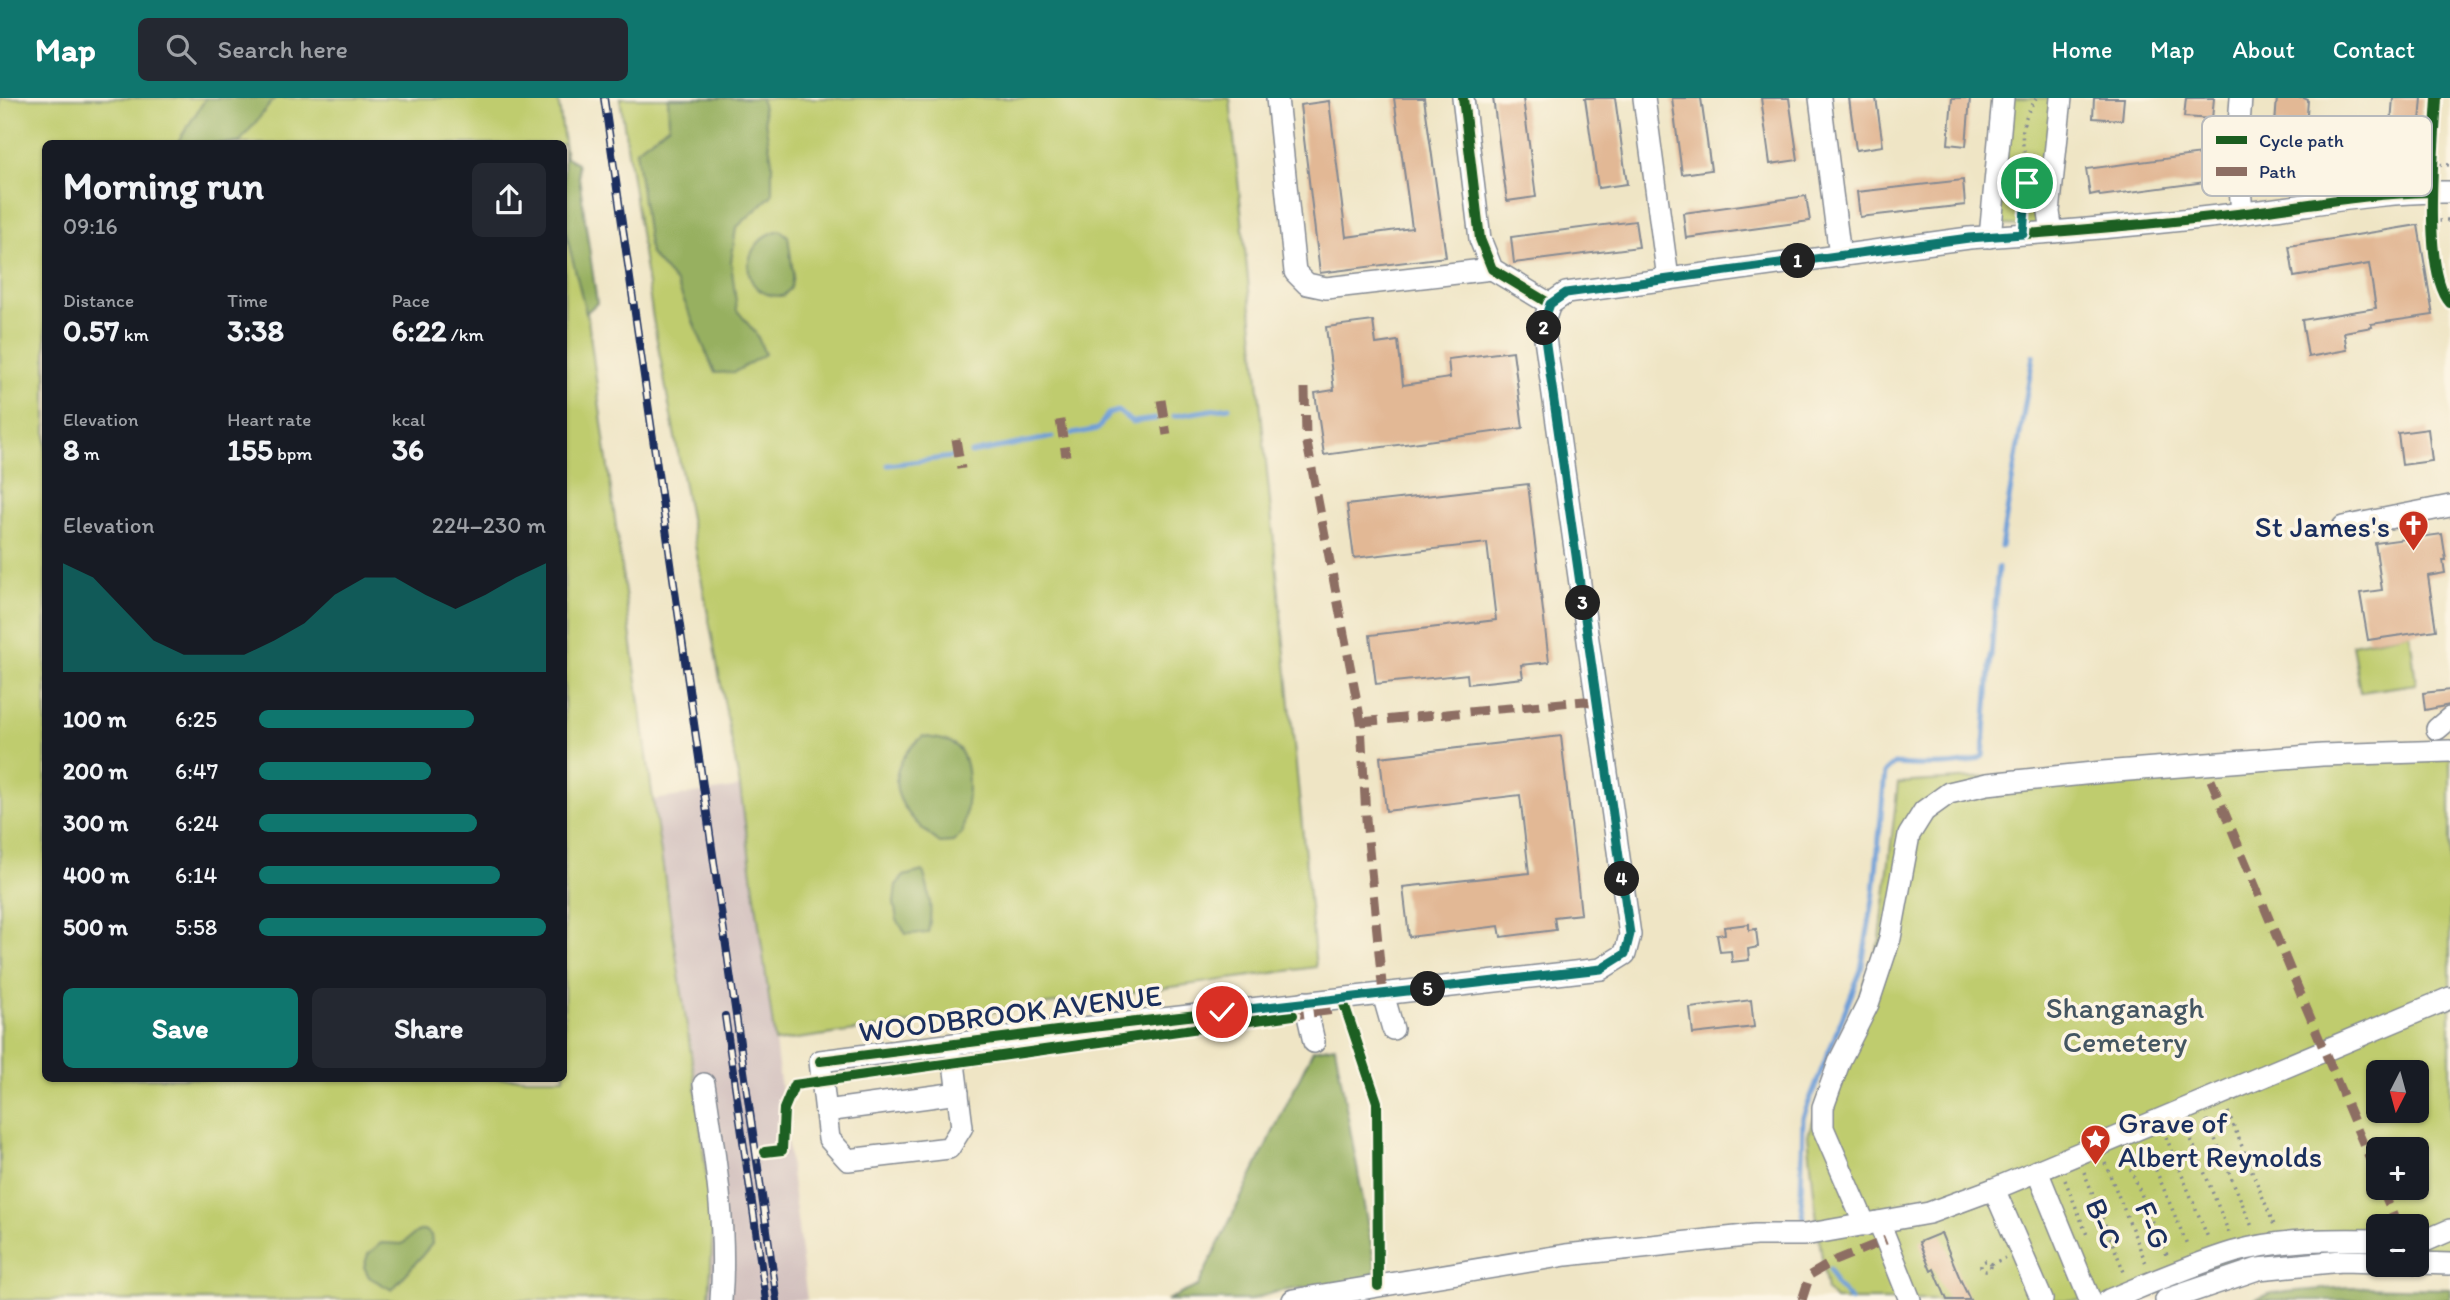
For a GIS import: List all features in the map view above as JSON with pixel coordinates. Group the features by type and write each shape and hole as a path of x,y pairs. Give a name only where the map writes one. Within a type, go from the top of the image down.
{"street":[{"path":"1277,98 1296,272 1307,284 1326,288 1492,268"},
{"path":"1463,98 1480,239 1492,268 1550,304 1566,293 1840,256 1990,237 2242,213 2375,196"},
{"path":"1644,98 1668,279"},
{"path":"1820,98 1840,256"},
{"path":"1990,237 2003,98"},
{"path":"2052,232 2049,212 2061,98"},
{"path":"2240,116 2241,98"},
{"path":"2241,196 2242,213"},
{"name":"WOODBROOK AVENUE","path":"826,1111 820,1061 1601,969 1625,954 1630,934 1543,324 1550,304"},
{"path":"2343,527 2450,506"},
{"path":"1910,1300 1823,1128 1823,1107 1840,1060 1868,1004 1890,938 1909,835 1924,811 1949,793 1987,784 2234,761 2450,751"},
{"path":"1383,994 1393,1029"},
{"path":"1293,1300 1566,1255 1755,1235 1804,1236 1930,1213 1994,1189 2450,998"},
{"path":"1305,1002 1314,1042"},
{"path":"954,1063 958,1093 962,1127 949,1148 848,1160 829,1139 826,1111 958,1093"},
{"path":"704,1084 718,1178 723,1274 721,1300"},
{"path":"2037,1171 2090,1300"},
{"path":"1994,1189 2042,1300"},
{"path":"2429,1239 2450,1230"},
{"path":"2109,1300 2196,1265 2260,1247 2330,1239 2366,1240"},
{"path":"2166,1300 2258,1269 2342,1261 2366,1262"},
{"path":"2429,1263 2450,1264"}],"path":[{"path":"2023,234 2027,172 2022,152 2022,134 2026,113 2036,98"},
{"path":"2434,158 2450,165"},
{"path":"2432,226 2441,192 2434,158"},
{"path":"2432,226 2450,221"},
{"path":"2221,1094 2282,1243"},
{"path":"2200,1102 2260,1247"},
{"path":"2179,1111 2227,1255"},
{"path":"2159,1119 2227,1255"},
{"path":"2138,1128 2196,1265"},
{"path":"2108,1141 2175,1273"},
{"path":"2067,1158 2132,1291"},
{"path":"733,1164 762,1161"},
{"path":"1991,1264 2010,1256"}],"shaded area":[{"path":"740,787 807,1300 709,1300 713,1230 693,1058 653,800"}],"green space":[{"path":"0,98 558,98 564,140 42,140 42,1082 567,1082 567,165 653,800 695,1080 713,1231 709,1300 0,1300"},
{"path":"206,98 275,98 241,140 179,140"},
{"path":"620,98 1230,98 1316,967 775,1042 740,787 653,319"},
{"path":"668,98 761,98 772,161 772,195 736,228 731,262 737,310 757,335 765,354 735,372 715,373 677,284 650,254 636,150 669,125"},
{"path":"2009,98 2055,98 2045,219 2039,227 2004,225 1998,213"},
{"path":"567,158 577,163 597,303 586,313 567,238"},
{"path":"780,230 788,236 793,273 791,288 783,296 768,294 757,288 748,268 757,245 766,236"},
{"path":"2410,633 2416,684 2360,692 2352,644"},
{"path":"923,736 950,742 964,758 968,784 966,812 962,834 953,842 940,843 925,831 913,819 898,793 896,779 900,765 908,751"},
{"name":"Shanganagh Cemetery","path":"2450,747 2450,1250 2429,1248 2429,1214 2366,1214 2366,1244 2271,1251 2174,1277 2119,1300 1835,1300 1827,1291 1808,1135 1880,939 1898,783"},
{"path":"923,871 930,902 928,933 906,934 897,920 894,903 896,885 904,876"},
{"path":"1335,1046 1376,1271 1364,1279 1275,1292 1250,1300 1167,1300 1198,1286 1313,1050"},
{"path":"424,1230 431,1235 432,1244 392,1290 369,1277 364,1267 368,1254 381,1243 402,1244"},
{"path":"2349,1287 2450,1289 2450,1300 2251,1300 2272,1293"}],"building":[{"path":"1394,98 1424,98 1446,257 1320,273 1300,105 1329,101 1346,237 1412,228"},
{"path":"1493,98 1523,98 1536,197 1507,201"},
{"path":"1585,98 1615,98 1627,184 1598,188"},
{"path":"1672,98 1701,98 1711,170 1682,174"},
{"path":"1761,98 1789,98 1798,160 1770,164"},
{"path":"1849,98 1876,98 1883,146 1856,150"},
{"path":"1952,98 1970,98 1966,146 1948,144"},
{"path":"2094,98 2124,98 2122,120 2093,118"},
{"path":"2186,98 2214,98 2212,116 2184,117"},
{"path":"2277,98 2308,100 2307,116 2276,116"},
{"path":"2393,98 2422,98 2421,116 2392,116"},
{"path":"2202,154 2202,182 2100,196 2099,193 2090,195 2086,169"},
{"path":"1963,180 1965,205 1860,217 1857,192"},
{"path":"1806,196 1810,221 1686,238 1683,213"},
{"path":"1635,221 1639,247 1514,263 1511,237"},
{"path":"2418,225 2433,315 2371,324 2372,327 2344,332 2347,350 2308,357 2302,320 2376,308 2369,264 2294,277 2289,246"},
{"path":"1373,321 1376,344 1398,341 1403,385 1450,378 1448,359 1513,351 1523,428 1324,455 1315,393 1334,390 1326,327"},
{"path":"2428,429 2432,461 2402,465 2398,433"},
{"path":"1528,484 1549,662 1521,665 1523,678 1468,684 1467,674 1376,684 1370,635 1496,620 1487,543 1354,558 1347,505"},
{"path":"2442,534 2445,573 2428,576 2436,630 2368,640 2360,593 2382,590 2375,543"},
{"path":"2450,690 2450,705 2425,710 2423,693"},
{"path":"1561,736 1581,914 1554,917 1556,930 1501,937 1499,926 1409,937 1403,887 1529,873 1520,795 1386,811 1380,757"},
{"path":"1749,924 1749,930 1756,929 1758,947 1748,949 1749,960 1732,962 1731,951 1720,952 1717,935 1725,934 1724,927"},
{"path":"1751,1000 1754,1027 1693,1034 1690,1008"},
{"path":"1941,1233 1970,1300 1947,1300 1934,1269 1931,1271 1919,1242"}],"waterway":[{"path":"2001,547 2033,356"},
{"path":"1174,416 1229,407"},
{"path":"1072,434 1098,429 1108,414 1118,411 1132,422 1155,419"},
{"path":"971,453 1053,437"},
{"path":"888,465 951,457"},
{"path":"1804,1219 1801,1199 1803,1117 1861,970 1874,893 1885,772 1894,764 1953,765 1983,756 1998,568"},
{"path":"1830,1269 1835,1284 1851,1300"}],"railway":[{"path":"604,98 777,1300"},
{"path":"725,1016 766,1300"}],"marked path":[{"path":"1305,388 1306,438 1361,722 1366,819 1383,994"},
{"path":"1161,400 1167,435"},
{"path":"1060,420 1066,456"},
{"path":"956,439 961,469"},
{"path":"1361,722 1584,701 1597,703"},
{"path":"2211,780 2366,1150"},
{"path":"1286,1016 1335,1010"},
{"path":"2387,1200 2393,1214"},
{"path":"1802,1300 1810,1275 1834,1261 1886,1240"}],"cycle path":[{"path":"1463,98 1480,239 1492,269 1550,304"},
{"path":"2437,98 2433,236 2435,263 2441,287 2450,303"},
{"path":"820,1061 1601,969 1625,954 1630,935 1543,324 1550,304 1566,293 1969,238 2142,224 2374,196"},
{"path":"1342,998 1377,1102 1378,1286"},
{"path":"765,1152 782,1150 784,1109 794,1085 1293,1015"}],"place":[{"name":"St James's","path":"2413,553"},
{"name":"Grave of Albert Reynolds","path":"2095,1166"}],"route":[{"path":"1222,1012 1601,969 1625,954 1630,934 1543,324 1550,304 1566,293 1969,238 2023,234 2027,183"}]}
